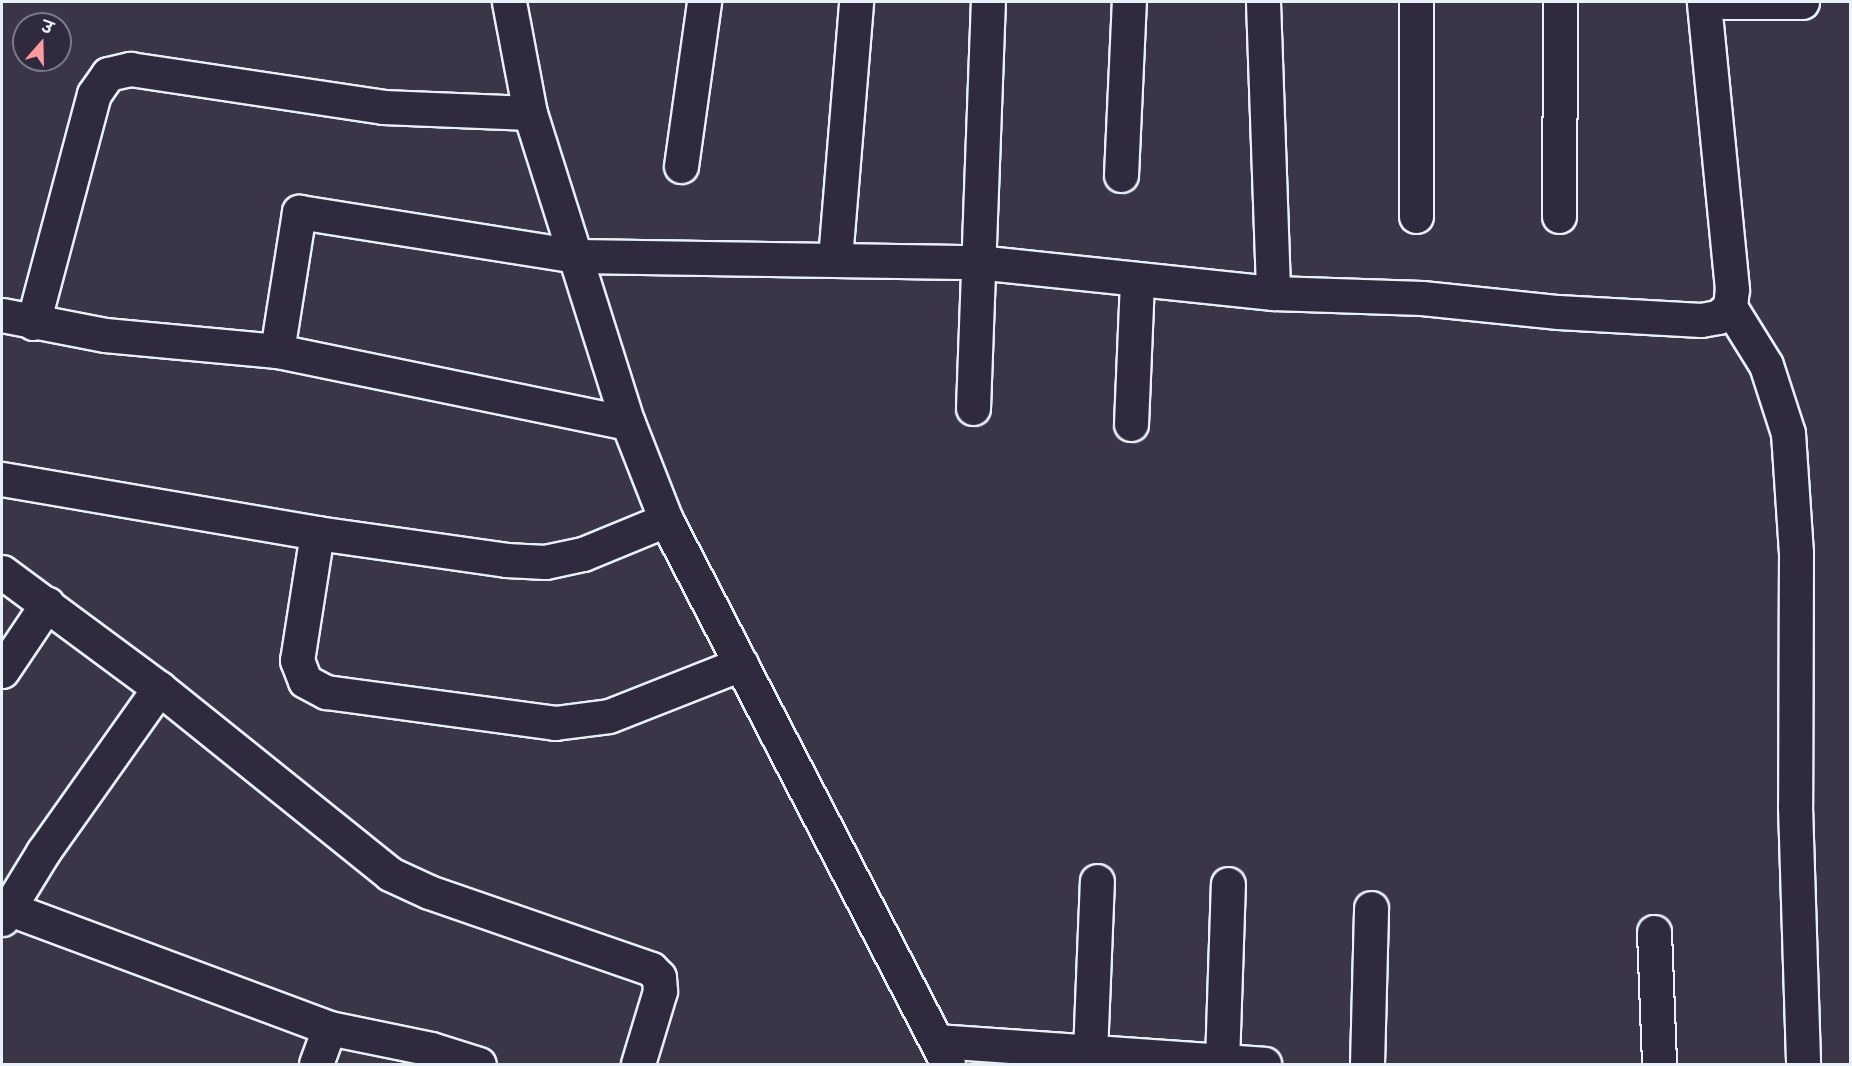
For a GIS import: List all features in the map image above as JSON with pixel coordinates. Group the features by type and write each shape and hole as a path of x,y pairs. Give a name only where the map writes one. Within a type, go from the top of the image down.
{"street":[{"path":"509,2 530,113 578,256 628,423 666,520 943,1053 1090,1053 1264,1065"},
{"path":"681,166 704,2"},
{"path":"835,259 856,2"},
{"path":"973,408 988,2"},
{"path":"1121,175 1129,2"},
{"path":"1263,2 1273,293"},
{"path":"1416,2 1416,216"},
{"path":"1559,216 1560,2"},
{"path":"1704,2 1732,289 1730,307 1766,365 1788,433 1796,552 1795,806 1803,1065"},
{"path":"1725,2 1802,2"},
{"path":"33,323 94,94 108,74 130,69 383,107 530,113"},
{"path":"277,351 299,212 578,256 977,262 1273,293 1422,298 1557,312 1701,320 1718,317 1730,307"},
{"path":"1131,424 1137,280"},
{"path":"2,315 33,323 105,335 277,351 628,423"},
{"path":"2,480 317,533 506,560 545,562 583,554 666,520"},
{"path":"317,533 297,660 305,681 326,692 555,723 609,716 741,664"},
{"path":"2,572 159,688 390,874 429,892 651,969 659,977 660,991 638,1065"},
{"path":"2,671 47,604"},
{"path":"159,688 4,914 329,1028 431,1049 479,1065"},
{"path":"1090,1053 1097,881"},
{"path":"1222,1062 1228,884"},
{"path":"1367,1065 1371,908"},
{"path":"1654,932 1659,1065"},
{"path":"316,1065 329,1028"}]}
